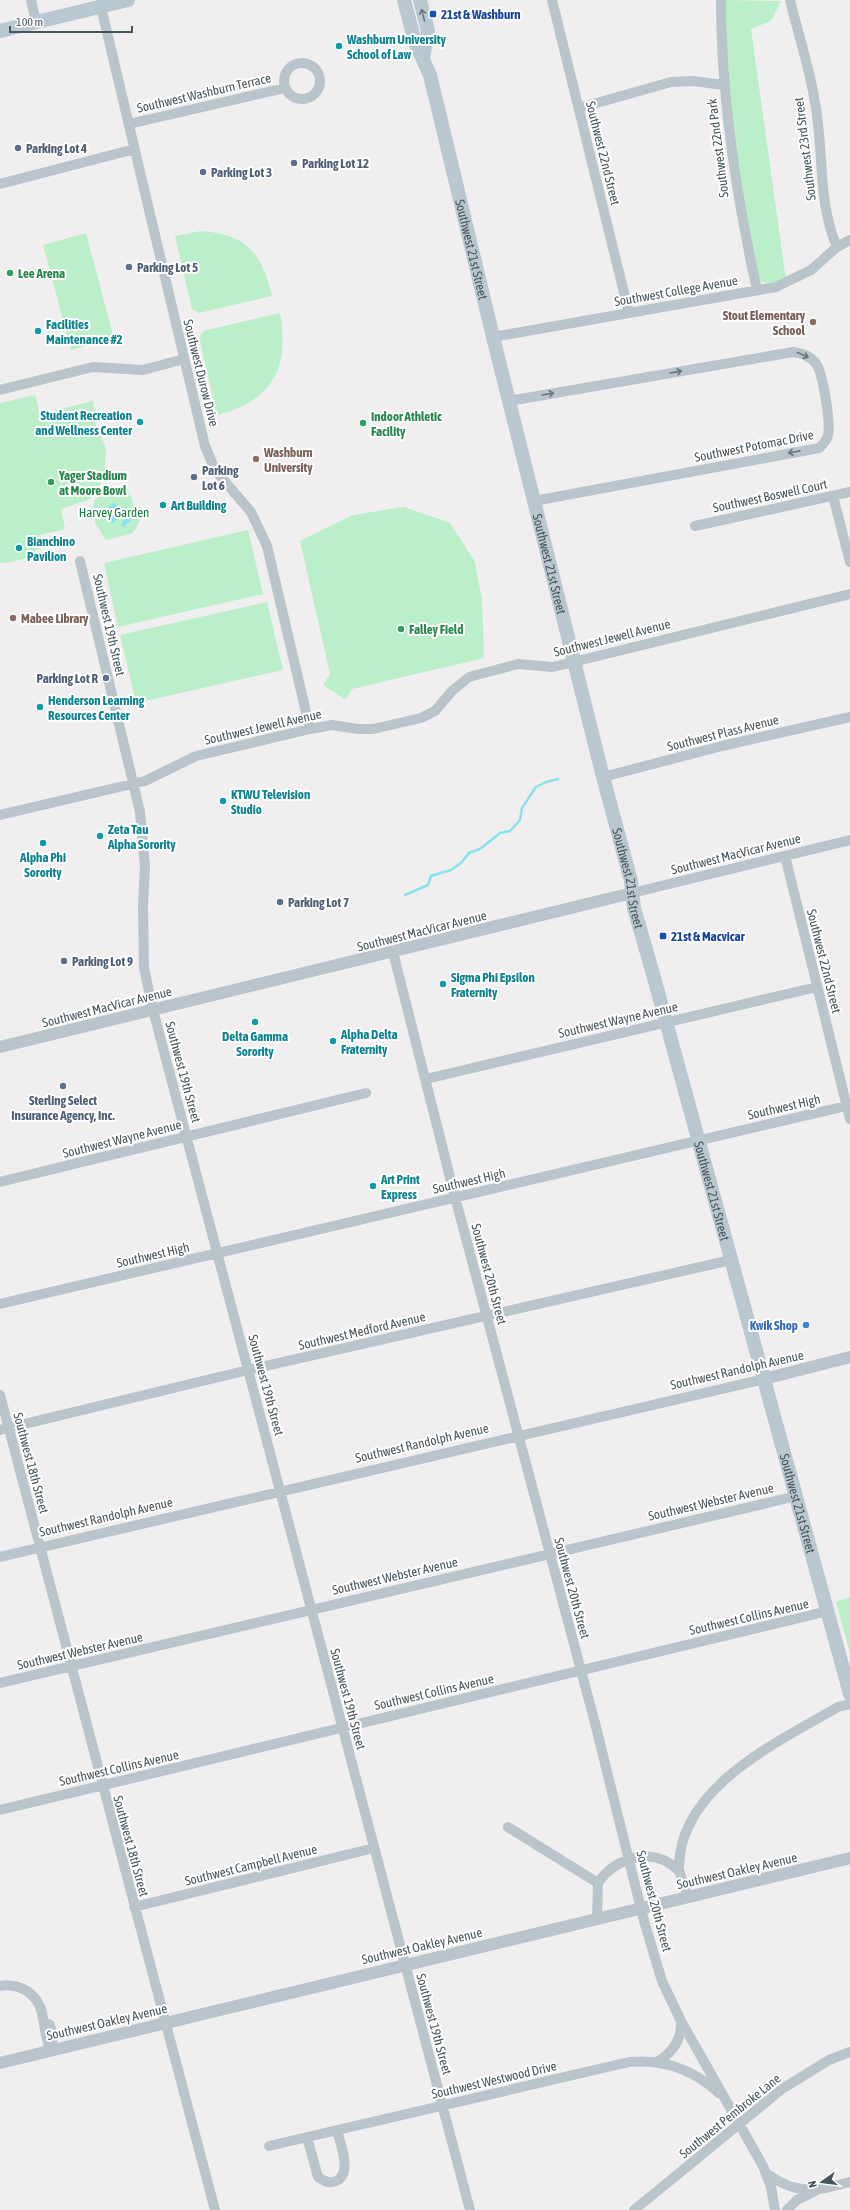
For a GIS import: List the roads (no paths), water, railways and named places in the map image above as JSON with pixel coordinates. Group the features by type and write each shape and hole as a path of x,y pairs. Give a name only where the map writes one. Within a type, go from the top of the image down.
{"main road":[{"path":"0,31 128,0"},
{"name":"Southwest 21st Street","path":"404,0 415,42 432,82 534,502 603,777 618,827 643,943 797,1496 850,1694"},
{"path":"420,0 428,31 423,58"}],"street":[{"path":"31,0 36,22"},
{"name":"Southwest 22nd Street","path":"552,0 628,313"},
{"name":"Southwest 22nd Park","path":"721,0 721,64 730,126 735,182 757,290"},
{"name":"Southwest 23rd Street","path":"790,0 814,97 818,124 825,205 829,227 837,247"},
{"name":"Southwest Durow Drive","path":"101,7 184,359 209,458 222,479 251,512 267,546 310,729"},
{"path":"579,108 672,82 693,81 724,85"},
{"name":"Southwest Washburn Terrace","path":"129,124 285,88"},
{"path":"0,184 135,149"},
{"name":"Southwest College Avenue","path":"493,337 776,287 798,278 811,270 837,247 850,240"},
{"name":"Southwest Potomac Drive","path":"510,401 793,352 810,358 817,365 821,376 829,428 826,440 819,448 534,502"},
{"path":"0,390 93,366 142,370 184,359"},
{"name":"Southwest Boswell Court","path":"696,526 850,492"},
{"path":"833,496 850,562"},
{"name":"Southwest 19th Street","path":"80,561 134,784 144,837 143,949 144,968 153,1010 470,2210"},
{"name":"Southwest Jewell Avenue","path":"0,815 134,784 161,775 184,761 196,756 310,729 332,725 373,729 421,718 435,711 452,691 469,678 518,664 553,667 574,660 850,594"},
{"name":"Southwest Plass Avenue","path":"603,777 722,746 850,717"},
{"name":"Southwest MacVicar Avenue","path":"0,1047 850,840"},
{"name":"Southwest 22nd Street","path":"785,856 848,1105 850,1120"},
{"name":"Southwest 20th Street","path":"393,952 455,1197 581,1670 641,1908 662,1981 681,2021 767,2174 775,2210"},
{"name":"Southwest Wayne Avenue","path":"426,1079 817,987"},
{"name":"Southwest Wayne Avenue","path":"0,1182 366,1093"},
{"name":"Southwest High","path":"0,1304 848,1105"},
{"name":"Southwest Medford Avenue","path":"4,1429 248,1370 731,1260"},
{"name":"Southwest Randolph Avenue","path":"0,1557 280,1490 850,1358"},
{"name":"Southwest 18th Street","path":"0,1395 4,1429 40,1547 215,2210"},
{"name":"Southwest Webster Avenue","path":"0,1683 797,1496"},
{"name":"Southwest Collins Avenue","path":"0,1810 828,1611"},
{"path":"679,1871 680,1850 688,1825 700,1807 720,1785 769,1747 838,1707 850,1704"},
{"path":"508,1827 598,1883"},
{"name":"Southwest Campbell Avenue","path":"134,1907 374,1848"},
{"path":"597,1919 598,1883 611,1868 629,1858 653,1857 670,1863 679,1871 684,1880 688,1897"},
{"name":"Southwest Oakley Avenue","path":"0,2063 850,1858"},
{"path":"0,1986 18,1986 37,2000 45,2022 50,2025 53,2038 51,2050"},
{"path":"657,2062 668,2054 677,2043 681,2021"},
{"name":"Southwest Pembroke Lane","path":"634,2210 782,2089 829,2060 850,2052"},
{"name":"Southwest Westwood Drive","path":"269,2146 619,2063 638,2061 657,2062 686,2070 699,2077 725,2100"},
{"path":"307,2137 316,2173 322,2180 331,2182 340,2179 345,2171 338,2130"},
{"path":"767,2174 790,2187 817,2190"},
{"path":"787,2210 804,2196 817,2190 850,2182"}],"water":[{"path":"114,503 132,517 131,521 123,527 121,525 125,518 123,514 120,514 113,524 107,516 108,507"}],"waterway":[{"path":"405,895 428,885 431,876 451,870 461,863 469,853 480,849 500,833 510,831 520,820 522,808 536,787 546,782 558,779"}],"place":[{"name":"21st & Washburn","path":"433,14"},
{"name":"Washburn University School of Law","path":"339,46"},
{"name":"Parking Lot 4","path":"18,148"},
{"name":"Parking Lot 12","path":"294,163"},
{"name":"Parking Lot 3","path":"203,172"},
{"name":"Parking Lot 5","path":"129,267"},
{"name":"Lee Arena","path":"10,273"},
{"name":"Stout Elementary School","path":"813,322"},
{"name":"Facilities Maintenance #2","path":"38,331"},
{"name":"Student Recreation and Wellness Center","path":"140,422"},
{"name":"Indoor Athletic Facility","path":"363,423"},
{"name":"Washburn University","path":"256,459"},
{"name":"Parking Lot 6","path":"194,477"},
{"name":"Yager Stadium at Moore Bowl","path":"51,482"},
{"name":"Art Building","path":"163,505"},
{"name":"Bianchino Pavilion","path":"19,548"},
{"name":"Mabee Library","path":"13,618"},
{"name":"Falley Field","path":"401,629"},
{"name":"Parking Lot R","path":"106,678"},
{"name":"Henderson Learning Resources Center","path":"40,707"},
{"name":"KTWU Television Studio","path":"223,801"},
{"name":"Zeta Tau Alpha Sorority","path":"100,836"},
{"name":"Alpha Phi Sorority","path":"43,843"},
{"name":"Parking Lot 7","path":"280,902"},
{"name":"21st & Macvicar","path":"663,936"},
{"name":"Parking Lot 9","path":"64,961"},
{"name":"Sigma Phi Epsilon Fraternity","path":"443,984"},
{"name":"Delta Gamma Sorority","path":"255,1022"},
{"name":"Alpha Delta Fraternity","path":"333,1041"},
{"name":"Sterling Select Insurance Agency, Inc.","path":"63,1086"},
{"name":"Art Print Express","path":"373,1186"},
{"name":"Kwik Shop","path":"806,1325"}],"park label":[{"name":"Harvey Garden","path":"114,512"}]}
